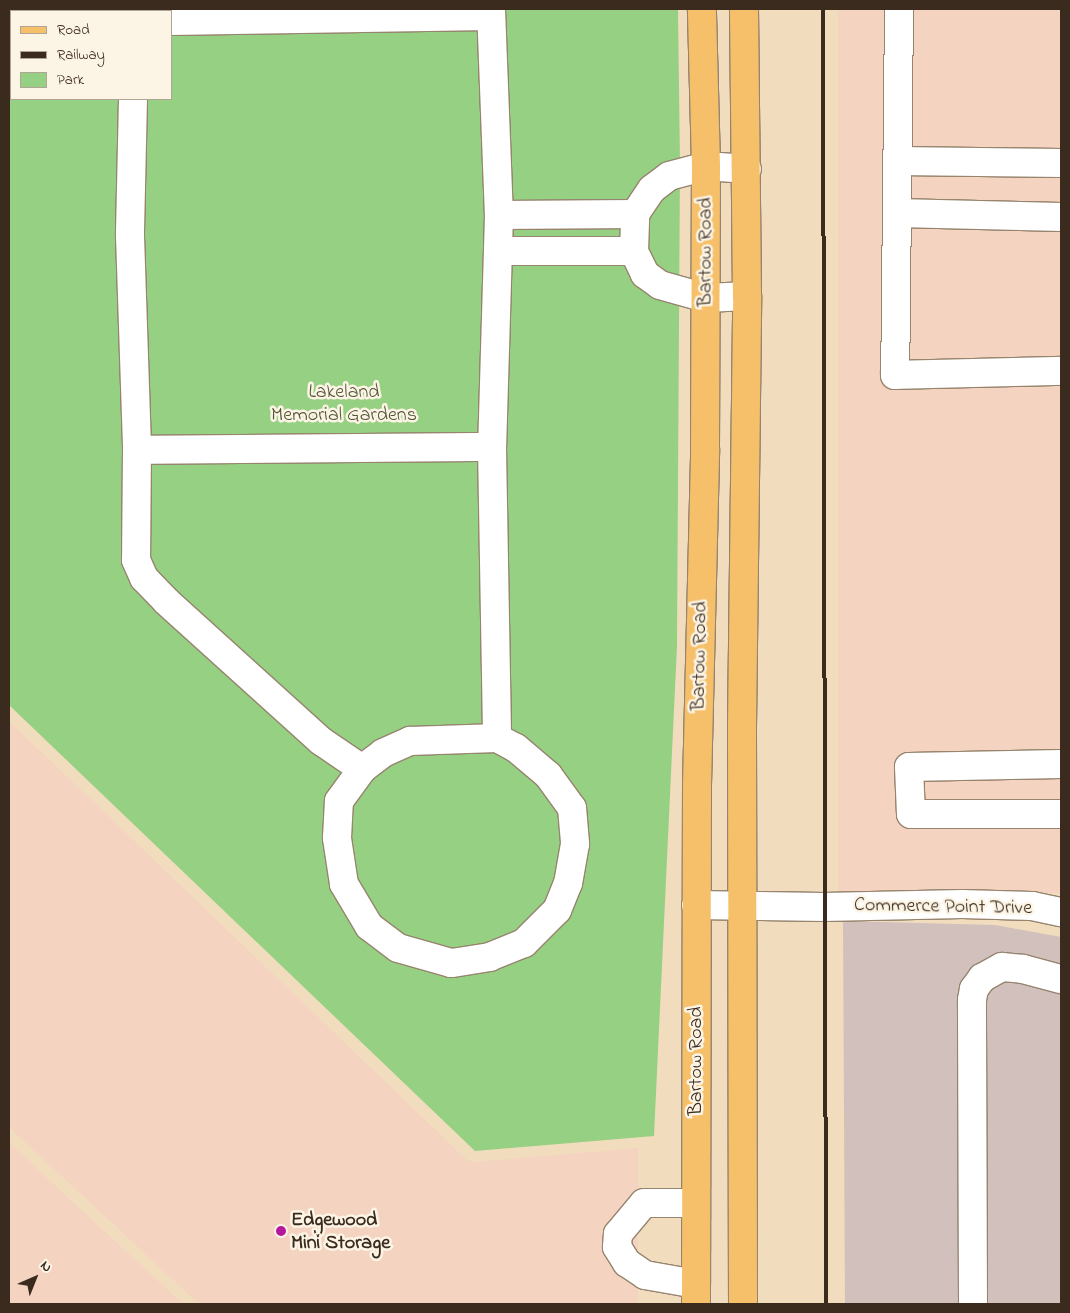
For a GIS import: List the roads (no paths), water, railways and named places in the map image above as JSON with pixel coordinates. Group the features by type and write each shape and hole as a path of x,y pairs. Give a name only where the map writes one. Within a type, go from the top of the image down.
{"main road":[{"name":"Bartow Road","path":"696,1294 697,775 705,449 706,298 706,166 702,9"},
{"name":"Bartow Road","path":"743,1304 742,727 747,296 744,9"}],"street":[{"path":"899,9 895,375 1061,371"},
{"path":"172,21 491,12 499,215 492,447 497,738"},
{"path":"133,100 130,236 137,450 136,560 144,578 321,741 362,769"},
{"path":"897,161 1061,163"},
{"path":"747,169 706,166 669,176 652,189 635,214 634,251 645,274 660,285 706,298 747,296"},
{"path":"897,213 1061,217"},
{"path":"499,215 635,214"},
{"path":"498,251 634,251"},
{"path":"137,450 492,447"},
{"path":"497,738 516,748 548,775 572,808 575,844 568,883 557,910 524,943 490,957 451,964 398,948 369,926 344,884 337,838 339,801 362,769 383,753 410,741 497,738"},
{"path":"1061,764 909,767 911,814 1061,814"},
{"name":"Commerce Point Drive","path":"696,905 743,904 824,907 962,904 1032,906 1061,912"},
{"path":"973,1304 972,1000 974,989 982,978 1002,967 1023,969 1061,979"},
{"path":"696,1203 644,1203 618,1234 617,1248 627,1263 645,1275 696,1294"}],"railway":[{"path":"823,9 826,1304"}],"place":[{"name":"Edgewood Mini Storage","path":"281,1231"}],"park label":[{"name":"Lakeland Memorial Gardens","path":"344,404"}]}
